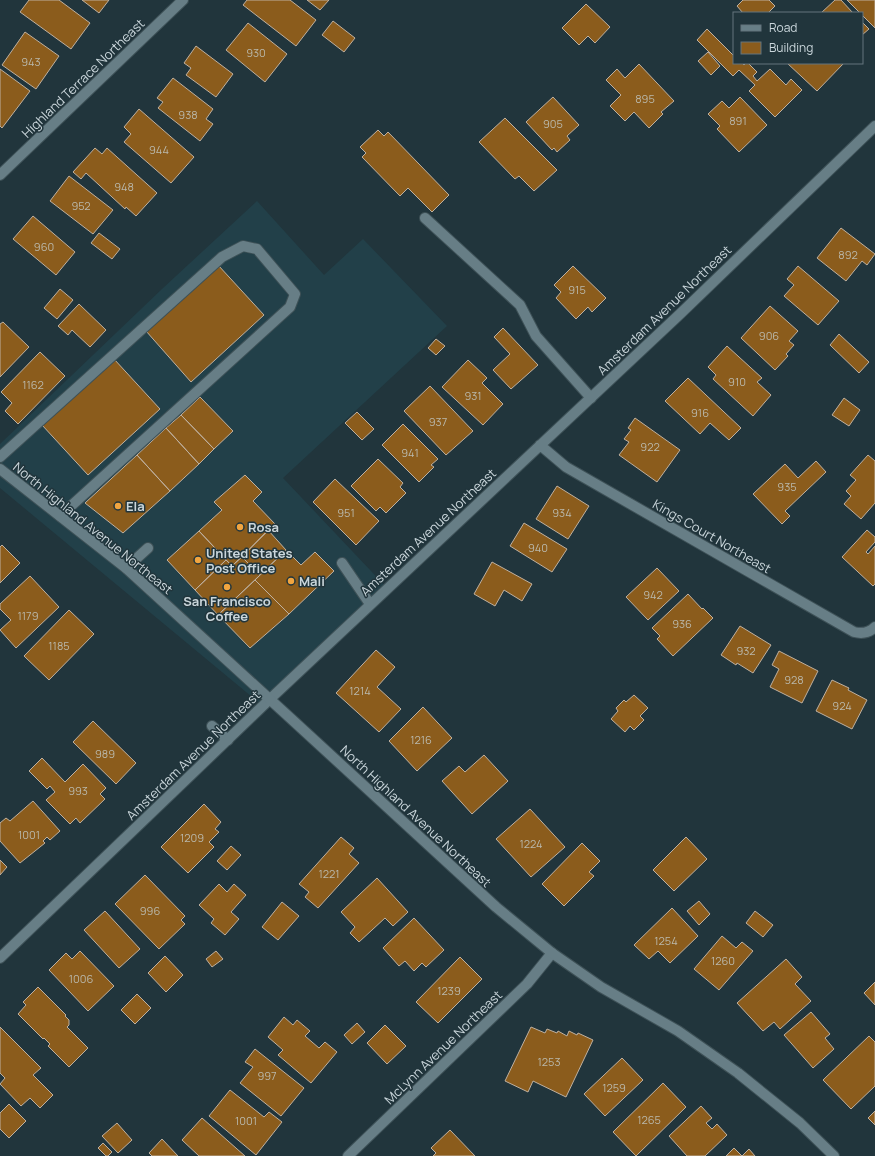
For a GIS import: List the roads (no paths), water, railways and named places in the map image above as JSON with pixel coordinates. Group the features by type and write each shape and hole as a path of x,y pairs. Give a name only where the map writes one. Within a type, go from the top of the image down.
{"street":[{"name":"Highland Terrace Northeast","path":"0,175 184,0"},
{"name":"Amsterdam Avenue Northeast","path":"0,958 370,604 680,314 875,126"},
{"path":"425,218 520,305 536,336 591,398"},
{"path":"0,457 222,257 243,246 257,249 295,294 290,307 60,516"},
{"name":"Kings Court Northeast","path":"540,445 566,467 854,632 861,634 872,630 875,627"},
{"name":"North Highland Avenue Northeast","path":"0,469 126,568 496,907 552,953 601,987 678,1031 738,1073 800,1123 834,1156"},
{"path":"126,568 148,548"},
{"path":"342,563 370,604"},
{"path":"212,726 228,740"},
{"name":"McLynn Avenue Northeast","path":"348,1156 527,984 552,953"}],"place":[{"name":"Ela","path":"118,506"},
{"name":"Rosa","path":"240,527"},
{"name":"United States Post Office","path":"198,560"},
{"name":"Mali","path":"291,581"},
{"name":"San Francisco Coffee","path":"227,587"}]}
